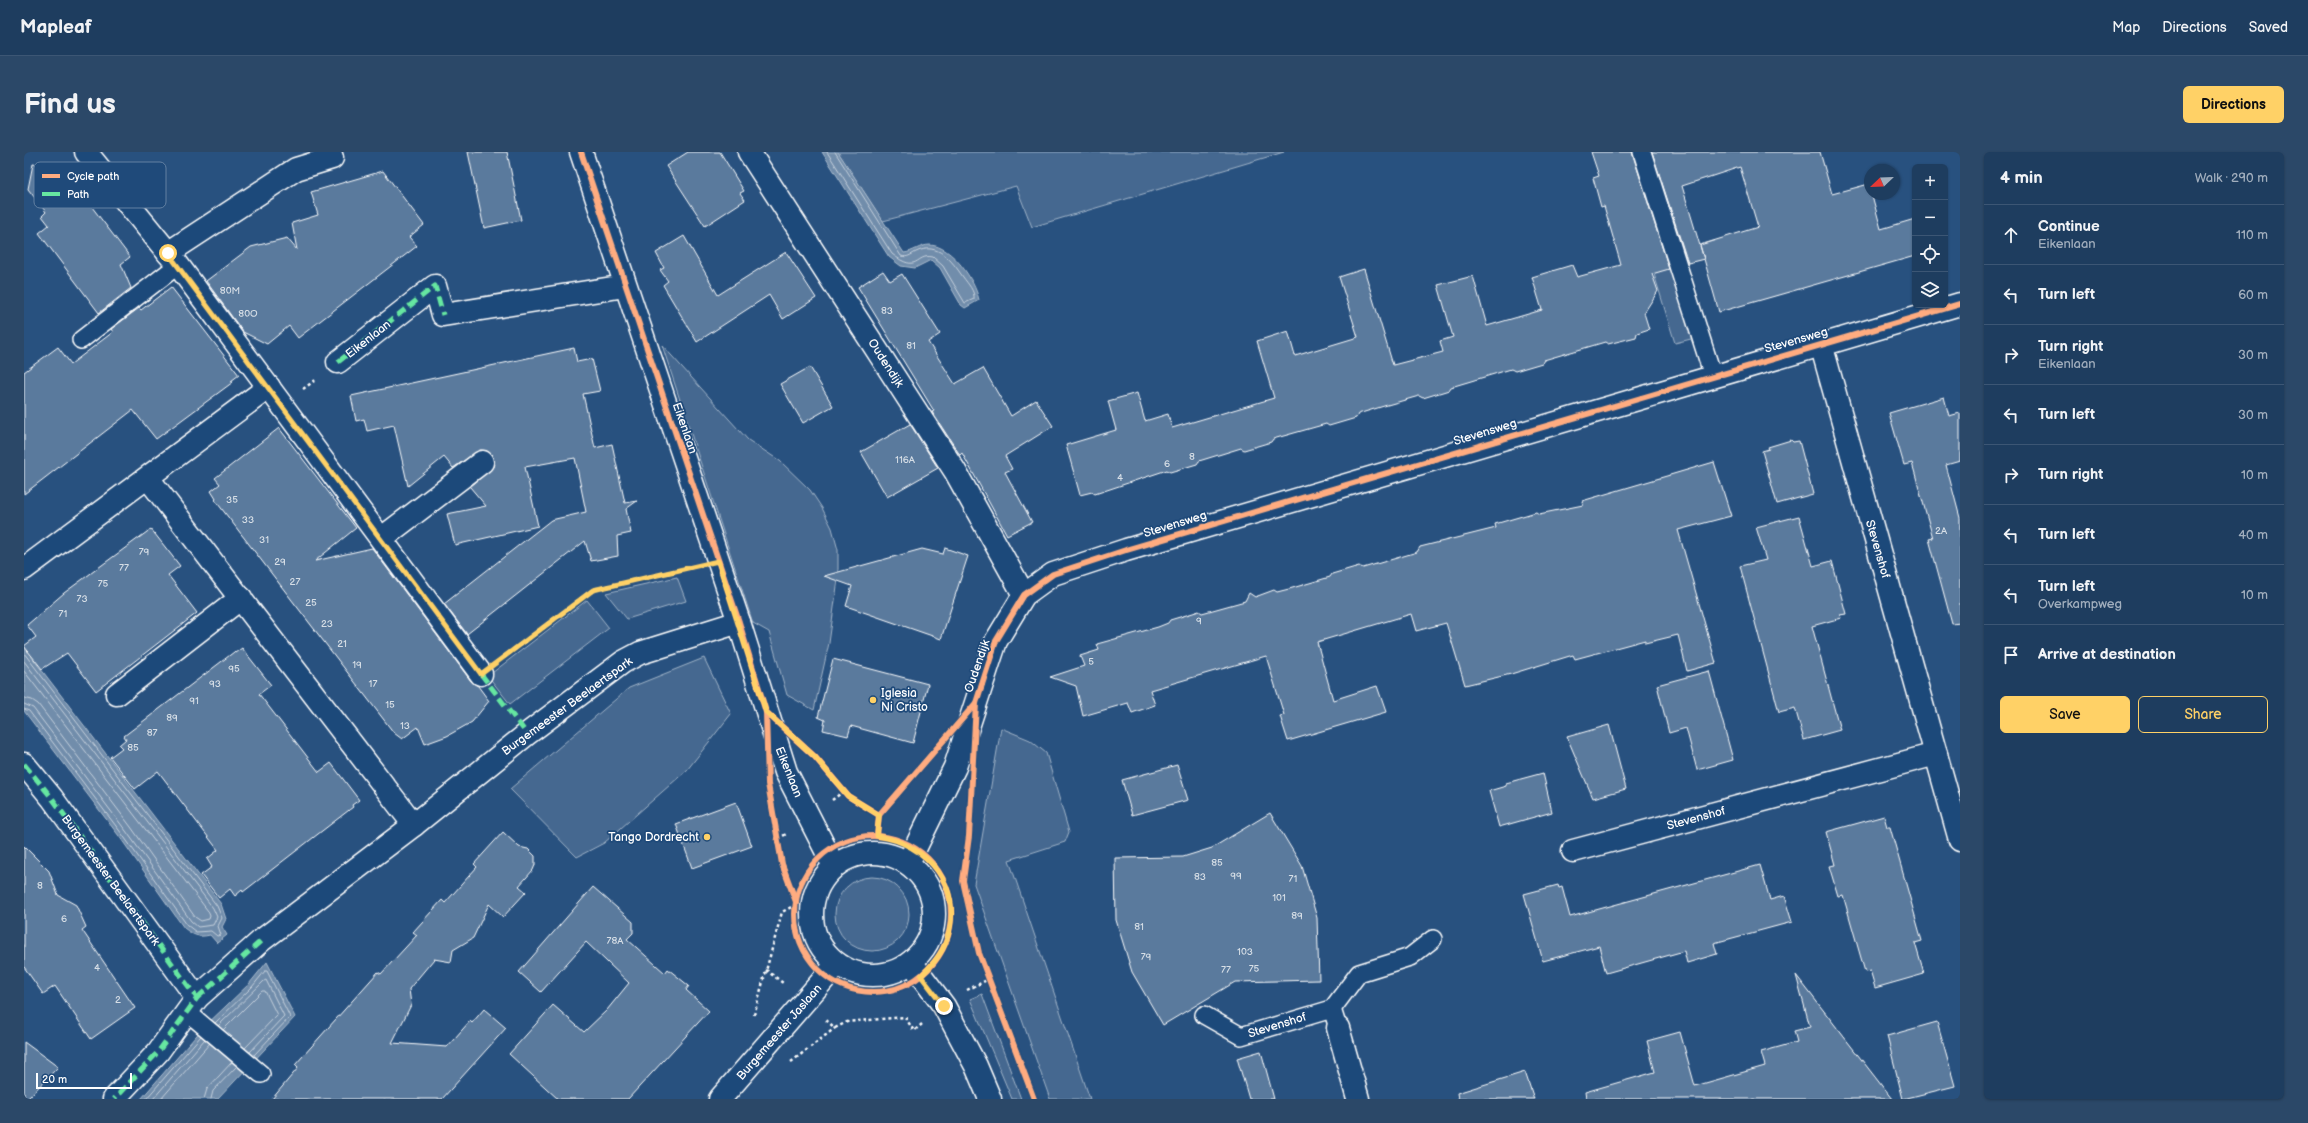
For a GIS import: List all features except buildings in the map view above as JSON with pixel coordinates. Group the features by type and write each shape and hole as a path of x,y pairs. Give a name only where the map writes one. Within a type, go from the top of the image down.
{"street":[{"path":"86,152 94,162"},
{"path":"173,259 296,169 332,158 330,152"},
{"name":"Eikenlaan","path":"581,152 739,622 786,772 834,866"},
{"name":"Oudendijk","path":"749,152 955,471 1024,595 996,641 955,767 908,863"},
{"path":"132,208 173,259 283,405 481,674"},
{"name":"Eikenlaan","path":"338,362 435,286 443,315 625,286"},
{"name":"Stevensweg","path":"1024,595 1053,574 1119,552 1960,304"},
{"name":"Stevenshof","path":"1821,344 1960,840"},
{"path":"24,569 269,387"},
{"path":"382,538 482,462"},
{"path":"148,478 414,825"},
{"path":"117,694 241,598"},
{"name":"Burgemeester Beelaertspark","path":"114,1099 194,1011 221,974 262,940 414,825 526,734 623,662 640,653 739,622"},
{"name":"Stevenshof","path":"1573,851 1936,754"},
{"name":"Burgemeester Beelaertspark","path":"24,764 52,798 194,1011"},
{"path":"870,852 896,857 908,863 917,871 929,890 934,912 931,934 926,945 911,962 900,969 874,976 855,973 837,964 827,956 814,934 811,909 818,885 834,866 845,858 870,852"},
{"path":"911,962 944,1006 976,1066 990,1099"},
{"name":"Burgemeester Jaslaan","path":"720,1099 837,964"},
{"path":"1335,1018 1358,1099"}],"lane":[{"path":"1642,152 1713,376"},
{"path":"81,340 173,259"},
{"path":"1335,1018 1359,973 1410,957 1433,939"},
{"path":"194,1011 260,1074"},
{"name":"Stevenshof","path":"1204,1015 1241,1036 1335,1018"}],"path":[{"path":"481,674 593,590 718,561"},
{"path":"839,785 848,796"},
{"path":"777,833 779,845"},
{"path":"795,895 795,916"},
{"path":"754,1017 782,912 795,903"},
{"path":"766,970 805,1001 835,1028 847,1022 905,1017 914,1031 944,1006 973,986 989,979"},
{"path":"986,973 992,986"}],"shaded area":[{"path":"838,152 1284,152 1032,227 1016,186 883,221"},
{"path":"1617,152 1655,152 1707,335 1675,343"},
{"path":"662,345 748,440 780,461 810,490 822,508 832,528 838,550 838,579 829,643 814,710 787,695 769,632 753,623"},
{"path":"677,577 686,601 627,619 606,593"},
{"path":"587,600 609,628 510,704 488,676"},
{"path":"704,658 731,714 687,770 604,843 577,857 510,789 629,688"},
{"path":"1001,728 1030,740 1046,753 1069,832 1065,842 1009,860 1090,1099 1050,1099 974,884"},
{"path":"872,877 886,880 898,888 906,900 909,914 906,928 898,940 886,948 872,951 858,948 846,940 838,928 835,914 838,900 846,888 858,880"},
{"path":"982,994 1021,1099 1012,1099 970,999"}],"water":[{"path":"822,152 838,152 904,253 930,245 946,251 968,274 977,292 979,300 965,308 961,305 940,268 931,260 915,268 901,266 889,257"},
{"path":"24,647 221,904 226,919 222,927 227,935 217,943 210,935 196,935 184,928 119,836 24,711"},
{"path":"267,962 295,1017 218,1099 141,1099 203,1028 249,984"}],"marked path":[{"path":"338,362 435,286 443,315"},
{"path":"481,674 527,734"},
{"path":"24,764 52,798 197,998 158,1052 114,1099"},
{"path":"197,998 262,940"}],"cycle path":[{"path":"581,152 739,622 766,712 768,784 782,864 796,902"},
{"path":"1034,1099 979,953 963,881 969,836 976,703 996,641 1024,595 1053,574 1126,550 1960,304"},
{"path":"877,836 879,815 976,703"},
{"path":"766,712 815,757 848,796 879,815"},
{"path":"865,836 881,836 896,839 910,845 923,854 933,864 942,877 948,891 951,914 950,929 942,951 933,964 923,974 910,983 896,989 881,992 865,992 850,989 836,983 823,974 813,964 804,951 798,937 795,922 795,906 798,891 804,877 813,864 823,854 836,845 850,839 865,836"}],"place":[{"name":"Iglesia Ni Cristo","path":"873,700"},
{"name":"Tango Dordrecht","path":"707,837"}],"route":[{"path":"168,253 382,538 481,674 593,590 718,561 739,622 766,712 815,757 848,796 879,815 877,836 904,842 917,849 930,860 941,874 948,890 951,906 951,923 947,939 937,959 921,976 944,1006"}]}
